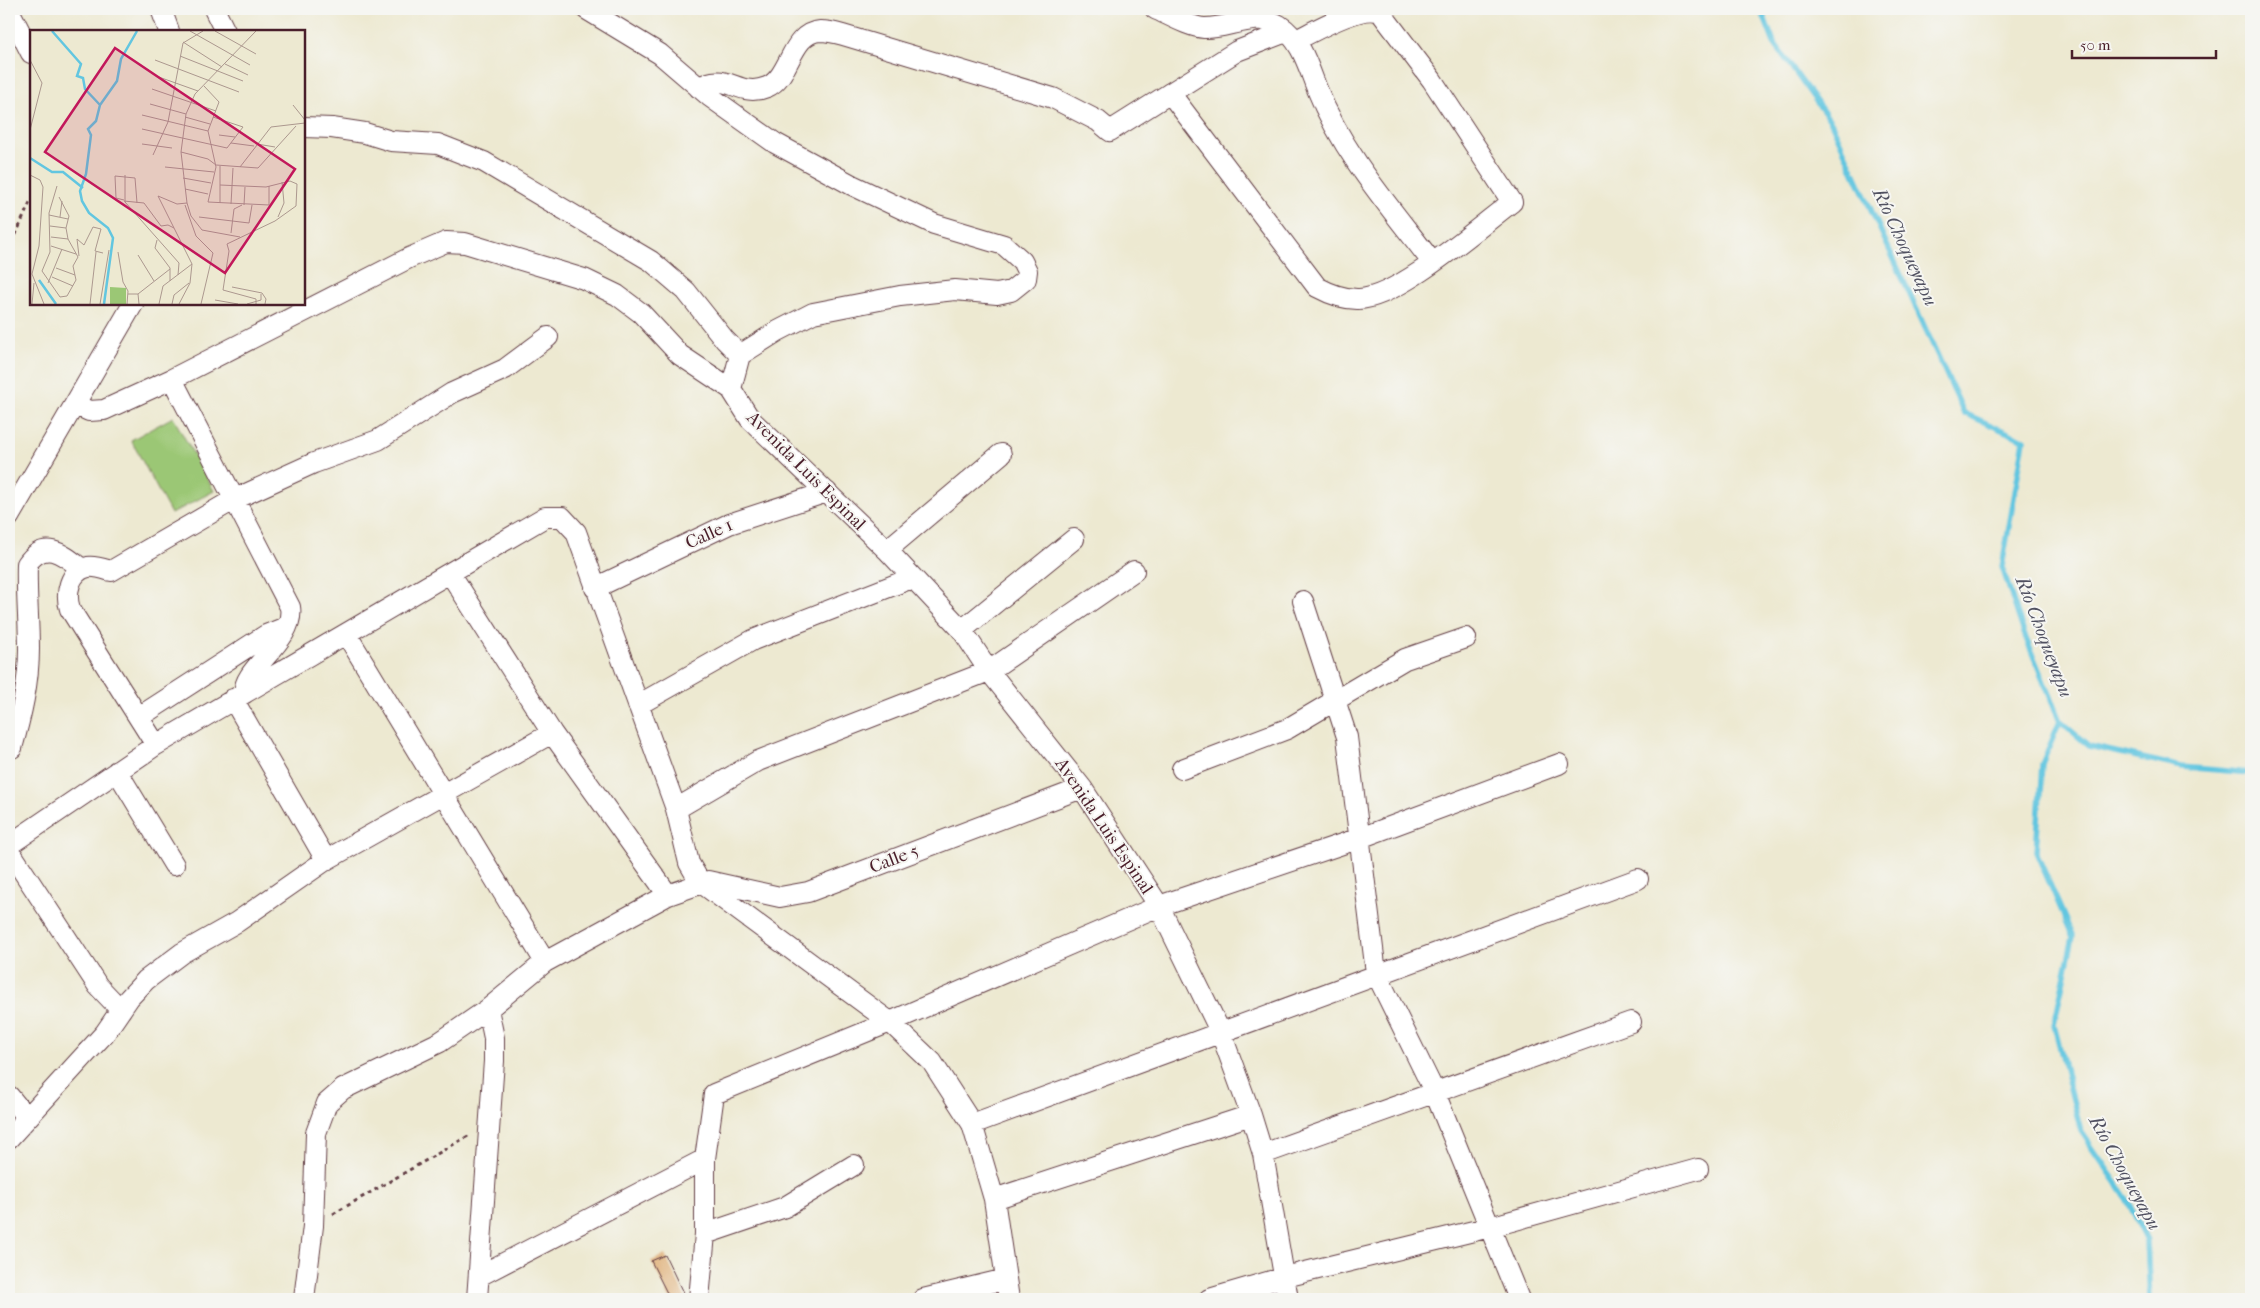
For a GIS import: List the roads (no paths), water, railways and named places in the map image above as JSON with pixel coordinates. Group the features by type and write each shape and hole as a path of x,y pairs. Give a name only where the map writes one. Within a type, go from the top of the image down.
{"street":[{"path":"161,9 169,30"},
{"path":"214,9 224,30"},
{"path":"76,405 89,411 104,410 172,379 409,258 446,242 465,243 584,279 617,295 641,313 680,355 731,388 740,355 778,330 813,313 900,296 955,290 997,294 1011,292 1026,279 1027,271 1022,261 1004,245 934,224 852,185 775,143 699,88 660,54 586,9"},
{"path":"1155,9 1202,28 1220,28 1245,21 1278,24 1291,36 1326,111 1342,140 1366,176 1432,262"},
{"path":"699,88 714,80 726,81 746,91 767,87 778,79 800,42 809,34 820,31 843,35 1053,98 1098,121 1110,131 1170,93 1237,51 1291,36 1361,10 1374,9 1382,13 1432,80 1512,202 1432,262 1388,292 1358,300 1333,295 1317,287 1170,93"},
{"path":"9,10 30,51"},
{"path":"305,127 332,128 365,133 391,141 438,144 466,153 484,162 651,261 686,291 724,340 740,355"},
{"path":"9,517 76,405 132,305"},
{"path":"156,745 70,610 68,589 74,577 82,569 94,567 111,571 235,498 314,463 378,440 452,393 504,369 548,337"},
{"path":"172,379 290,607 290,620 286,627 266,658 247,678 239,696 326,860"},
{"name":"Avenida Luis Espinal","path":"731,388 750,419 886,550 962,630 989,671 1082,788 1159,906 1221,1033 1251,1115 1263,1154 1288,1299"},
{"path":"886,550 1001,454"},
{"name":"Calle 1","path":"595,588 729,524 827,492"},
{"path":"9,845 156,745 347,635 544,517 562,517 576,532 676,809 689,863 700,882 890,1022 932,1062 972,1124 994,1199 1009,1299"},
{"path":"962,630 1074,539"},
{"path":"12,748 22,708 27,675 29,651 26,589 28,564 38,554 51,550 64,555 82,569"},
{"path":"676,809 758,761 989,671 1134,571"},
{"path":"450,573 552,733 668,895"},
{"path":"638,705 753,640 912,578"},
{"path":"1303,601 1347,737 1376,973 1435,1093 1519,1299"},
{"path":"139,717 272,632 286,627"},
{"path":"347,635 545,962"},
{"path":"1182,768 1287,729 1405,659 1466,638"},
{"path":"9,1138 105,1033 146,980 182,953 237,922 326,860 445,796 552,733"},
{"path":"699,1299 705,1234 705,1159 714,1094 890,1022 1159,906 1360,838 1559,764"},
{"path":"117,772 174,865"},
{"name":"Calle 5","path":"700,882 719,882 780,897 808,892 1082,788"},
{"path":"9,850 98,986 121,1010"},
{"path":"972,1124 1221,1033 1376,973 1638,879"},
{"path":"304,1299 313,1226 316,1133 326,1103 343,1089 440,1042 488,1008 545,962 668,895 700,882"},
{"path":"477,1299 490,1123 494,1038 488,1008"},
{"path":"1263,1154 1631,1022"},
{"path":"9,1096 28,1118"},
{"path":"994,1199 1251,1115"},
{"path":"479,1276 705,1159"},
{"path":"705,1234 785,1207 854,1166"},
{"path":"1209,1299 1285,1277 1490,1226 1698,1169"},
{"path":"923,1299 1006,1279"}],"waterway":[{"name":"Río Choqueyapu","path":"1761,9 1774,43 1831,122 1964,413 2024,440 2002,567 2025,636 2060,721 2042,764 2036,852 2073,937 2054,1025 2081,1131 2124,1194 2147,1240 2150,1299"},
{"path":"2060,721 2089,746 2182,767 2251,773"}]}
